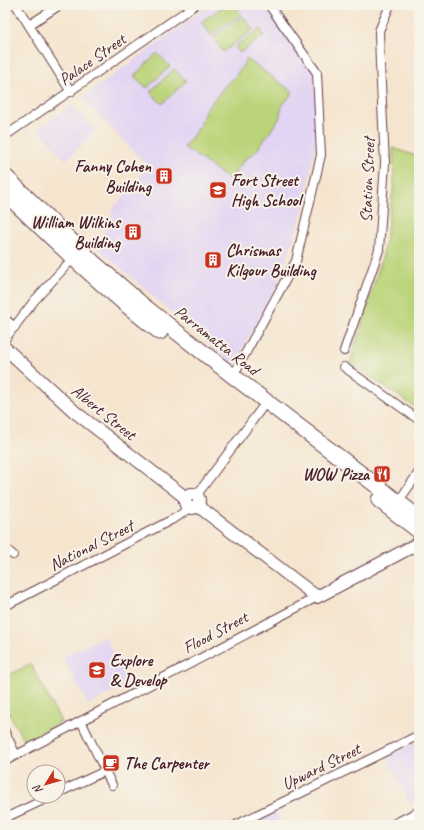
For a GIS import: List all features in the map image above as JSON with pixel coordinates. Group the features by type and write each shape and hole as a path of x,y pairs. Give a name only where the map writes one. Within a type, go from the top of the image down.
{"highway":[{"name":"Parramatta Road","path":"5,176 94,263 145,307 419,518"},
{"name":"Parramatta Road","path":"5,193 73,258 127,306 419,531"}],"main road":[{"path":"397,825 419,814"}],"street":[{"path":"16,5 71,92"},
{"path":"29,25 60,5"},
{"name":"Palace Street","path":"5,136 71,92 195,5"},
{"path":"233,376 296,261 322,155 317,73 269,5"},
{"name":"Station Street","path":"344,351 379,250 385,163 379,31 390,5"},
{"path":"5,339 34,301 73,258"},
{"path":"5,319 15,327"},
{"name":"Albert Street","path":"5,348 75,412 317,597"},
{"path":"344,367 419,420"},
{"name":"National Street","path":"5,606 184,512 261,409"},
{"path":"398,502 419,472"},
{"name":"Flood Street","path":"5,761 419,544"},
{"path":"5,548 13,555"},
{"path":"81,721 112,785"},
{"path":"5,732 16,755"},
{"name":"Upward Street","path":"236,825 419,734"},
{"path":"66,789 105,771"},
{"path":"5,818 35,804"}],"shaded area":[{"name":"Fort Street High School","path":"210,5 263,5 314,70 319,127 302,214 274,293 233,365 95,246 114,216 110,212 149,167 82,98"},
{"path":"72,105 96,130 66,160 38,129"},
{"name":"Explore & Develop","path":"105,636 130,683 88,705 63,657"},
{"path":"419,741 419,800 410,804 387,757"},
{"path":"276,812 282,825 248,825"}],"green space":[{"path":"225,5 235,5 241,14 211,35 201,22"},
{"path":"243,16 253,30 223,52 213,37"},
{"path":"260,29 264,35 240,53 235,47"},
{"path":"157,53 170,66 147,88 134,76"},
{"path":"247,59 293,92 282,106 279,119 257,150 244,160 230,180 184,147 200,126 205,111 229,81 235,77"},
{"path":"174,69 186,81 162,104 150,92"},
{"path":"393,148 419,157 419,410 350,363 383,255 394,184"},
{"path":"31,664 61,722 24,741 5,706 5,677"}],"place":[{"name":"Fanny Cohen Building","path":"164,176"},
{"name":"Fort Street High School","path":"218,190"},
{"name":"William Wilkins Building","path":"133,232"},
{"name":"Chrismas Kilgour Building","path":"213,260"},
{"name":"WOW Pizza","path":"382,474"},
{"name":"Explore & Develop","path":"97,670"},
{"name":"The Carpenter","path":"111,763"}]}
